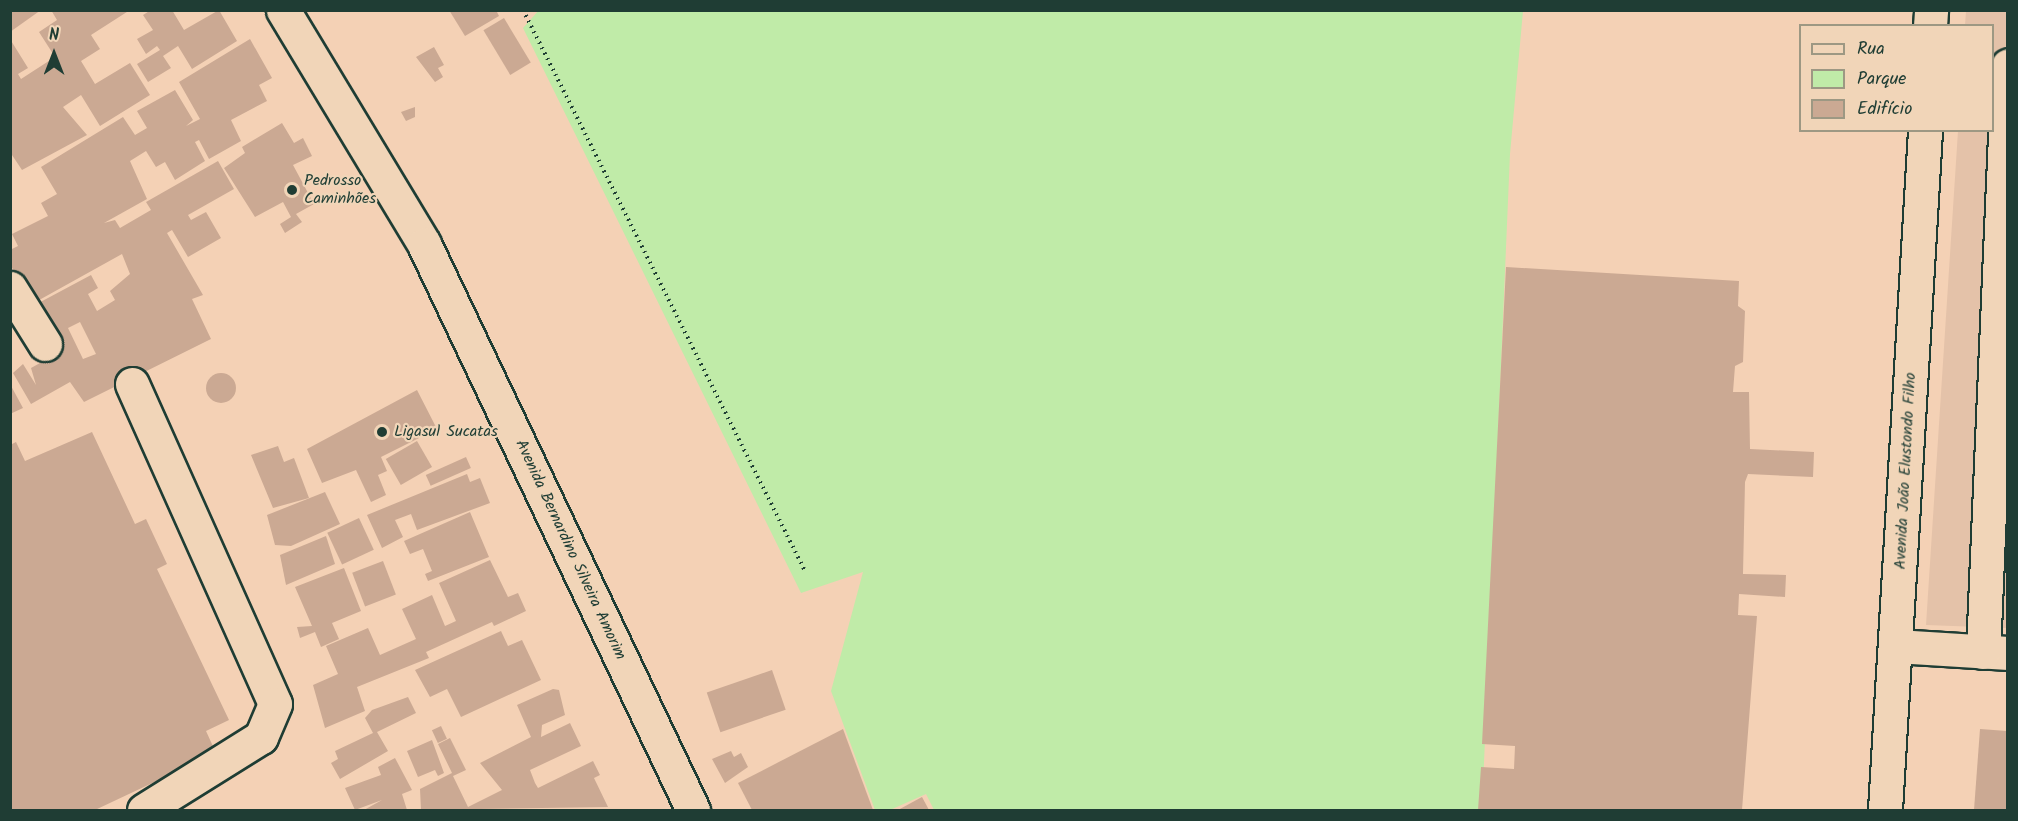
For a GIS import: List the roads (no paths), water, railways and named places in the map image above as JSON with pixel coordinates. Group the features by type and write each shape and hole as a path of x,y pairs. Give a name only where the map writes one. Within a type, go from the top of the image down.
{"main road":[{"name":"Avenida Bernardino Silveira Amorim","path":"283,10 424,244 693,810"},
{"path":"1896,646 1995,653 2007,66"},
{"name":"Avenida João Elustondo Filho","path":"1885,810 1925,132"},
{"path":"10,288 45,344"},
{"path":"132,384 275,704 261,737 144,810"}],"place":[{"name":"Pedrosso Caminhões","path":"292,190"},
{"name":"Ligasul Sucatas","path":"382,432"}]}
